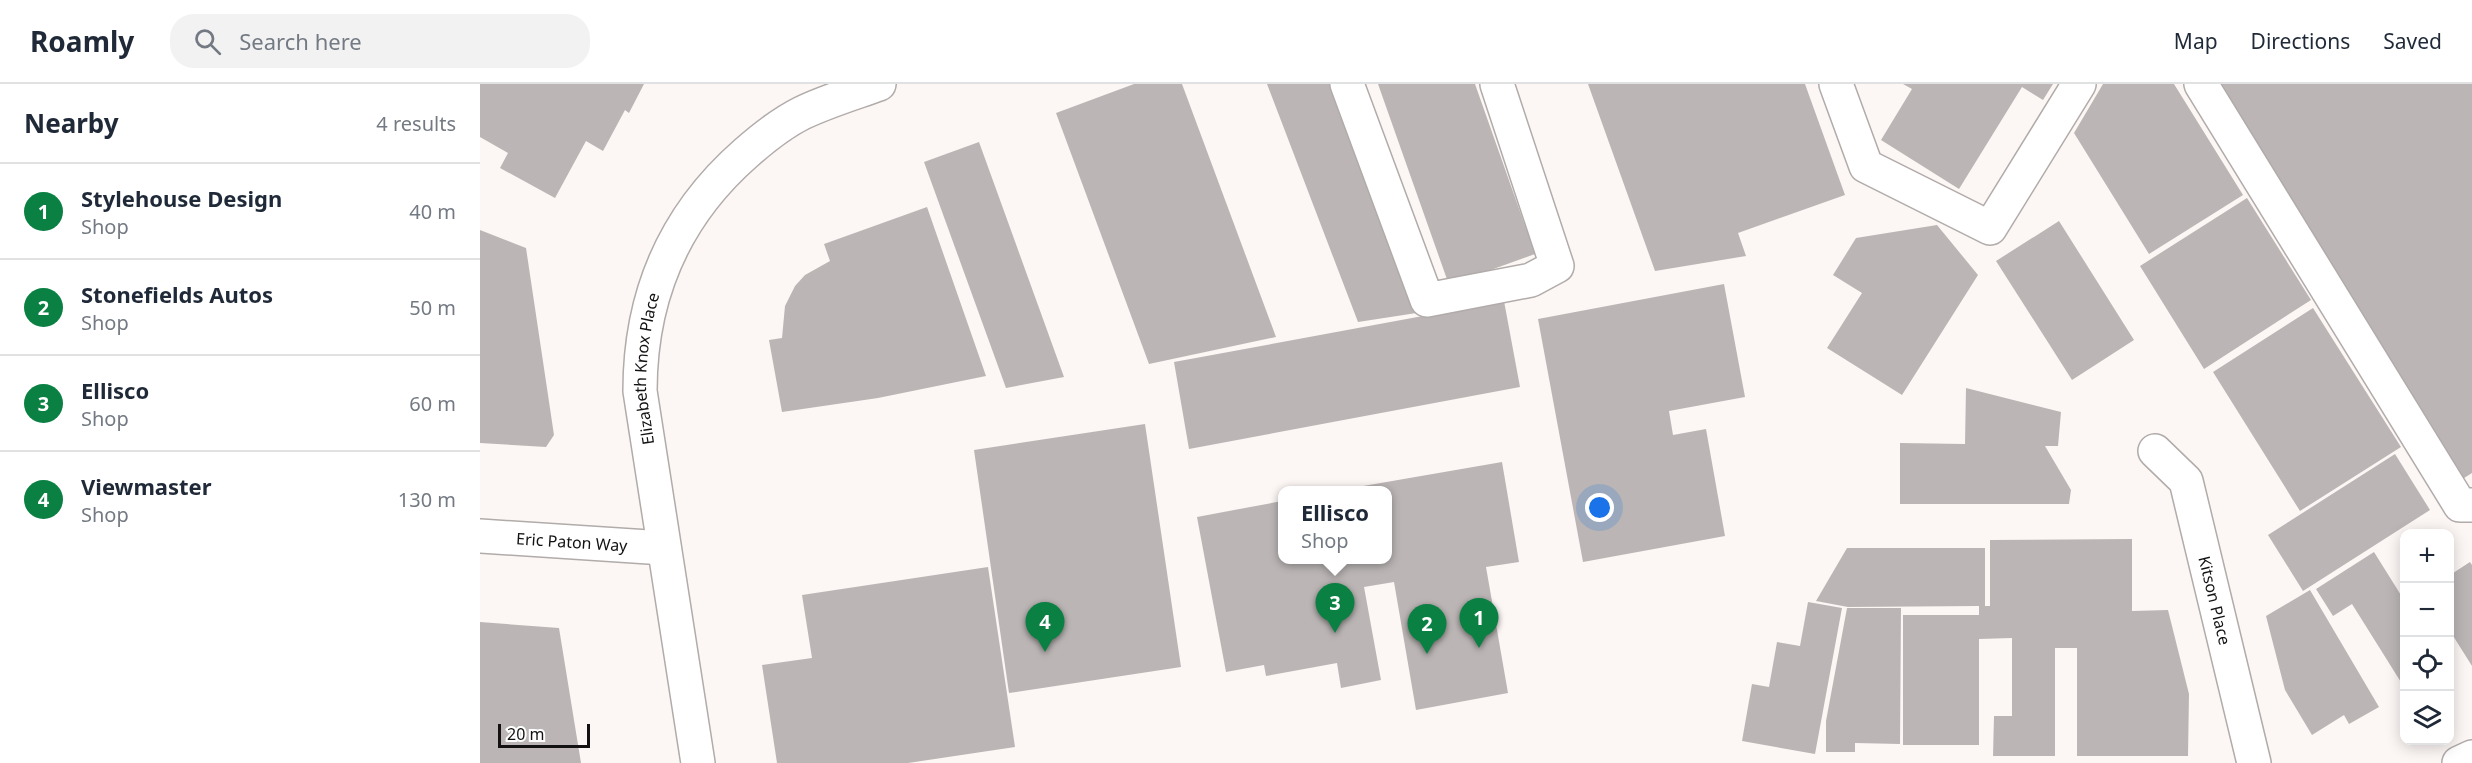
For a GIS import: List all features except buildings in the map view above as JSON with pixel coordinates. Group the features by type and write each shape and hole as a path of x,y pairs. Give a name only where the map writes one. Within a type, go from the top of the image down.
{"street":[{"name":"Elizabeth Knox Place","path":"698,763 640,391 644,331 649,304 679,234 700,200 729,168 765,137 833,92 879,84"},
{"path":"1347,84 1427,300 1531,280 1557,266 1497,84"},
{"path":"1836,84 1866,166 1990,228 2079,84"},
{"path":"2201,84 2460,505 2472,505"},
{"name":"Kitson Place","path":"2155,451 2186,481 2254,763"},
{"name":"Eric Paton Way","path":"480,537 664,548"},
{"path":"2459,763 2472,757"}],"place":[{"name":"Ellisco","path":"1335,633"},
{"name":"Stylehouse Design","path":"1479,648"},
{"name":"Viewmaster","path":"1045,652"},
{"name":"Stonefields Autos","path":"1427,654"}]}
